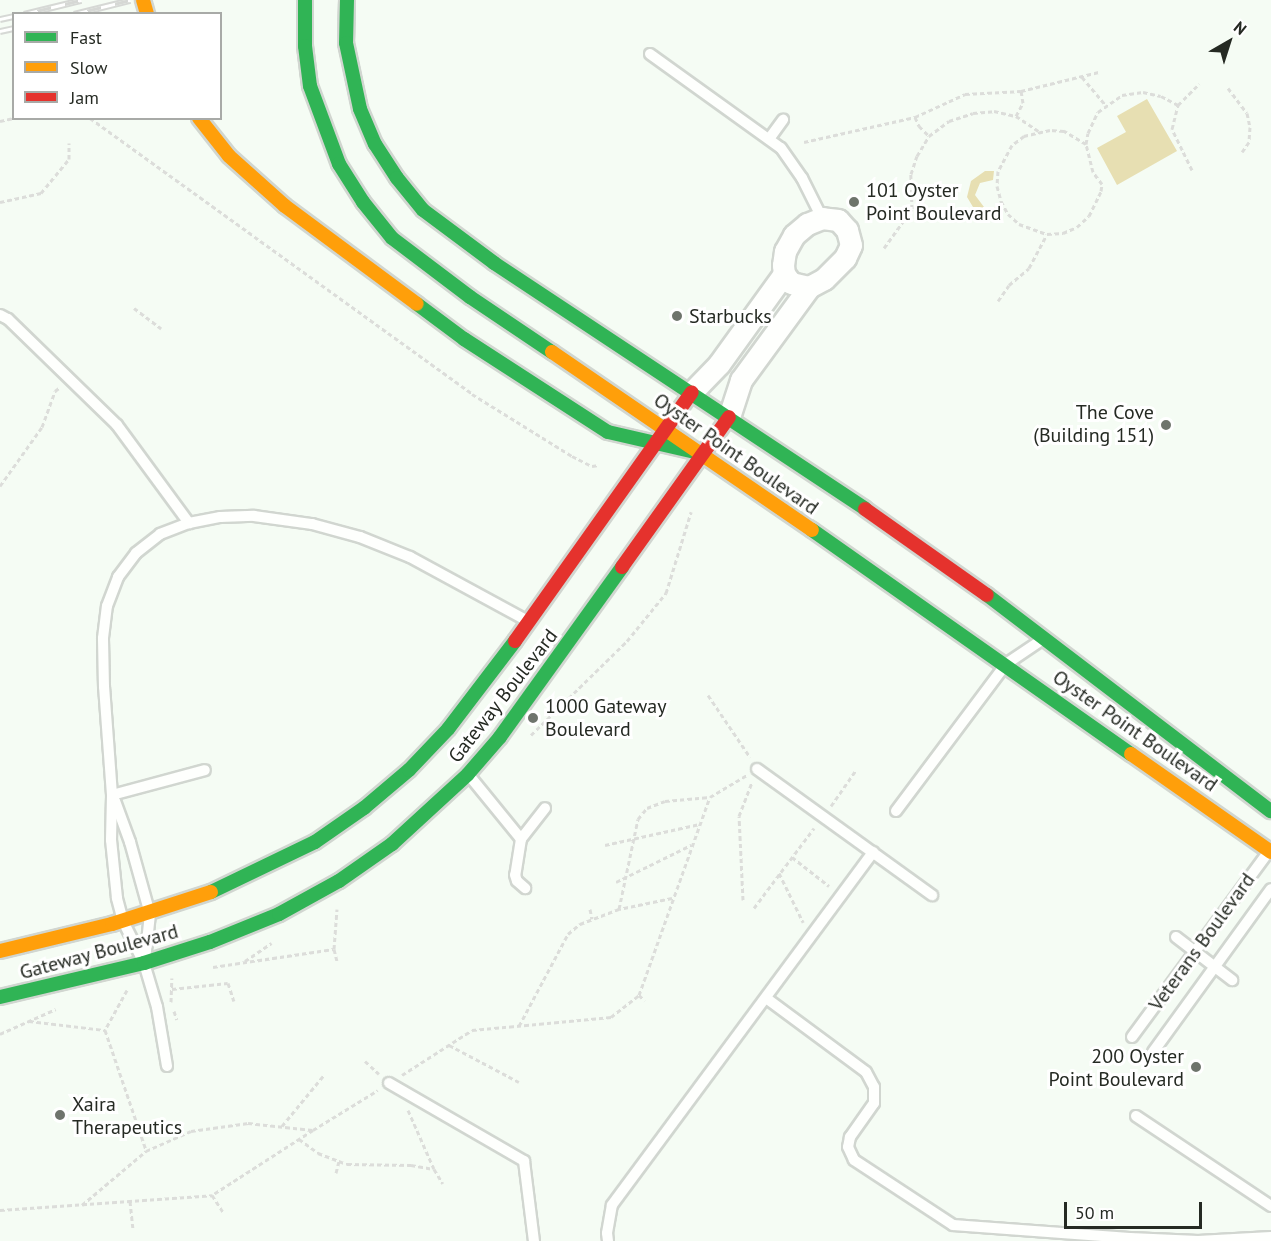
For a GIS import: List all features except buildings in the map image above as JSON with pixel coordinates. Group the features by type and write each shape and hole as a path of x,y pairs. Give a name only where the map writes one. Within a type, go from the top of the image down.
{"main road":[{"name":"Oyster Point Boulevard","path":"305,0 305,46 310,86 339,164 363,202 392,238 470,297 667,428 1270,850"},
{"name":"Oyster Point Boulevard","path":"347,0 346,43 351,76 360,109 375,144 397,178 423,210 494,262 819,476 978,588 1271,811"},
{"path":"201,120 229,156 256,182 309,225 464,339 608,432 703,453"},
{"name":"Gateway Boulevard","path":"0,951 150,914 259,873 315,842 364,808 408,770 448,729 530,621 692,392"},
{"name":"Gateway Boulevard","path":"0,998 144,963 210,942 269,918 339,881 392,844 468,774 531,697 729,417"}],"street":[{"path":"729,417 741,380 809,287 837,269 851,244 847,230 838,220 822,218 807,224 794,235 786,251 784,274 791,284 809,287"},
{"path":"692,392 719,364 784,274"}],"lane":[{"path":"650,54 781,148 802,178 822,218"},
{"path":"769,139 783,120"},
{"path":"0,315 8,319 117,425 189,523"},
{"path":"167,1066 157,1007 144,963 123,921 117,898 111,840 112,795 104,687 103,638 107,606 118,577 136,553 160,534 189,523 220,517 254,516 312,524 360,537 457,580 530,621"},
{"path":"896,811 1006,664 1043,639"},
{"path":"757,769 932,895"},
{"path":"112,795 205,770"},
{"path":"468,774 521,839"},
{"path":"112,795 130,842 150,914 144,963"},
{"path":"528,886 517,881 515,875 521,839 545,808"},
{"name":"Veterans Boulevard","path":"1132,1037 1270,850"},
{"path":"608,1241 607,1233 612,1205 873,852"},
{"name":"Veterans Boulevard","path":"1153,1052 1271,889"},
{"path":"1176,937 1232,980"},
{"path":"766,998 866,1072 874,1087 874,1103 850,1137 848,1147 854,1160 953,1225 1198,1241 1271,1237"},
{"path":"394,1086 524,1161 534,1241"},
{"path":"1136,1116 1271,1206"}],"path":[{"path":"804,142 915,117 965,93 1021,91 1100,72"},
{"path":"1082,77 1086,85 1106,104"},
{"path":"1192,170 1172,129 1178,105 1199,84"},
{"path":"1228,88 1247,113 1250,127 1249,142 1242,152"},
{"path":"1016,116 1023,103 1021,91"},
{"path":"1086,144 1064,131 1038,131 1012,145 998,171 997,186 1008,214 1019,224 1047,234 1077,227 1098,203 1102,184 1093,172 1086,144 1092,121 1106,104 1122,95 1143,92 1161,96 1178,105"},
{"path":"884,248 912,209 911,174 917,156 929,136 949,121 973,112 994,111 1016,116 1038,131"},
{"path":"915,117 919,126 929,136"},
{"path":"93,120 472,394 572,456 592,466 599,465"},
{"path":"0,202 41,193 69,159 69,142"},
{"path":"998,301 1009,285 1029,268 1047,234"},
{"path":"134,308 160,328"},
{"path":"0,486 42,427 55,392 69,378"},
{"path":"525,740 627,641 666,593 692,507"},
{"path":"708,695 757,769"},
{"path":"619,909 628,876 638,819 647,808 665,801 710,797 757,769"},
{"path":"742,900 739,816 757,769"},
{"path":"753,908 856,771"},
{"path":"0,1210 212,1195 314,1130 394,1086 472,1030 611,1017 639,996 672,898 710,797"},
{"path":"605,846 699,824"},
{"path":"616,882 692,844"},
{"path":"792,857 829,886"},
{"path":"779,873 803,922"},
{"path":"519,1026 567,934 580,924 619,909 672,898"},
{"path":"337,906 334,949 337,961"},
{"path":"590,909 592,919"},
{"path":"208,968 334,949"},
{"path":"172,974 171,1004 177,1020"},
{"path":"131,983 105,1030 146,1151"},
{"path":"172,989 228,983 234,1000"},
{"path":"639,996 645,1001"},
{"path":"28,1021 105,1030"},
{"path":"449,1045 519,1082"},
{"path":"365,1061 394,1086 443,1184"},
{"path":"282,1126 324,1075"},
{"path":"82,1205 146,1151 191,1131 248,1123 314,1130"},
{"path":"299,1139 318,1153 339,1161 434,1169"},
{"path":"336,1173 339,1161"},
{"path":"212,1195 223,1212"},
{"path":"130,1201 133,1230"}],"shaded area":[{"path":"1147,99 1177,151 1117,185 1097,148 1126,132 1117,116"},
{"path":"985,171 994,171 993,180 980,183 975,195 984,207 997,207 1001,214 991,217 976,212 967,197 971,181"}],"railway":[{"path":"32,12 81,0"},
{"path":"82,12 130,0"},
{"path":"0,19 12,16"},
{"path":"0,31 12,28"}],"traffic: fast":[{"path":"305,0 305,46 310,86 339,164 363,202 392,238 470,297 552,352"},
{"path":"347,0 346,43 360,109 375,144 397,178 423,210 494,263 865,509"},
{"path":"417,304 464,339 608,432 703,454"},
{"path":"812,530 1131,754"},
{"path":"0,997 144,963 210,942 279,914 339,881 392,844 468,774 500,737 622,567"},
{"path":"987,595 1271,811"},
{"path":"211,892 315,842 364,808 409,770 448,729 515,641"}],"traffic: slow":[{"path":"143,0 146,12"},
{"path":"201,120 229,156 285,206 417,304"},
{"path":"552,352 812,530"},
{"path":"1131,754 1271,852"},
{"path":"0,951 112,924 211,892"}],"traffic: jam":[{"path":"515,641 692,392"},
{"path":"622,567 729,417"},
{"path":"865,509 987,595"}],"place":[{"name":"101 Oyster Point Boulevard","path":"854,202"},
{"name":"Starbucks","path":"677,316"},
{"name":"The Cove (Building 151)","path":"1166,425"},
{"name":"1000 Gateway Boulevard","path":"533,718"},
{"name":"200 Oyster Point Boulevard","path":"1196,1067"},
{"name":"Xaira Therapeutics","path":"60,1115"}]}
